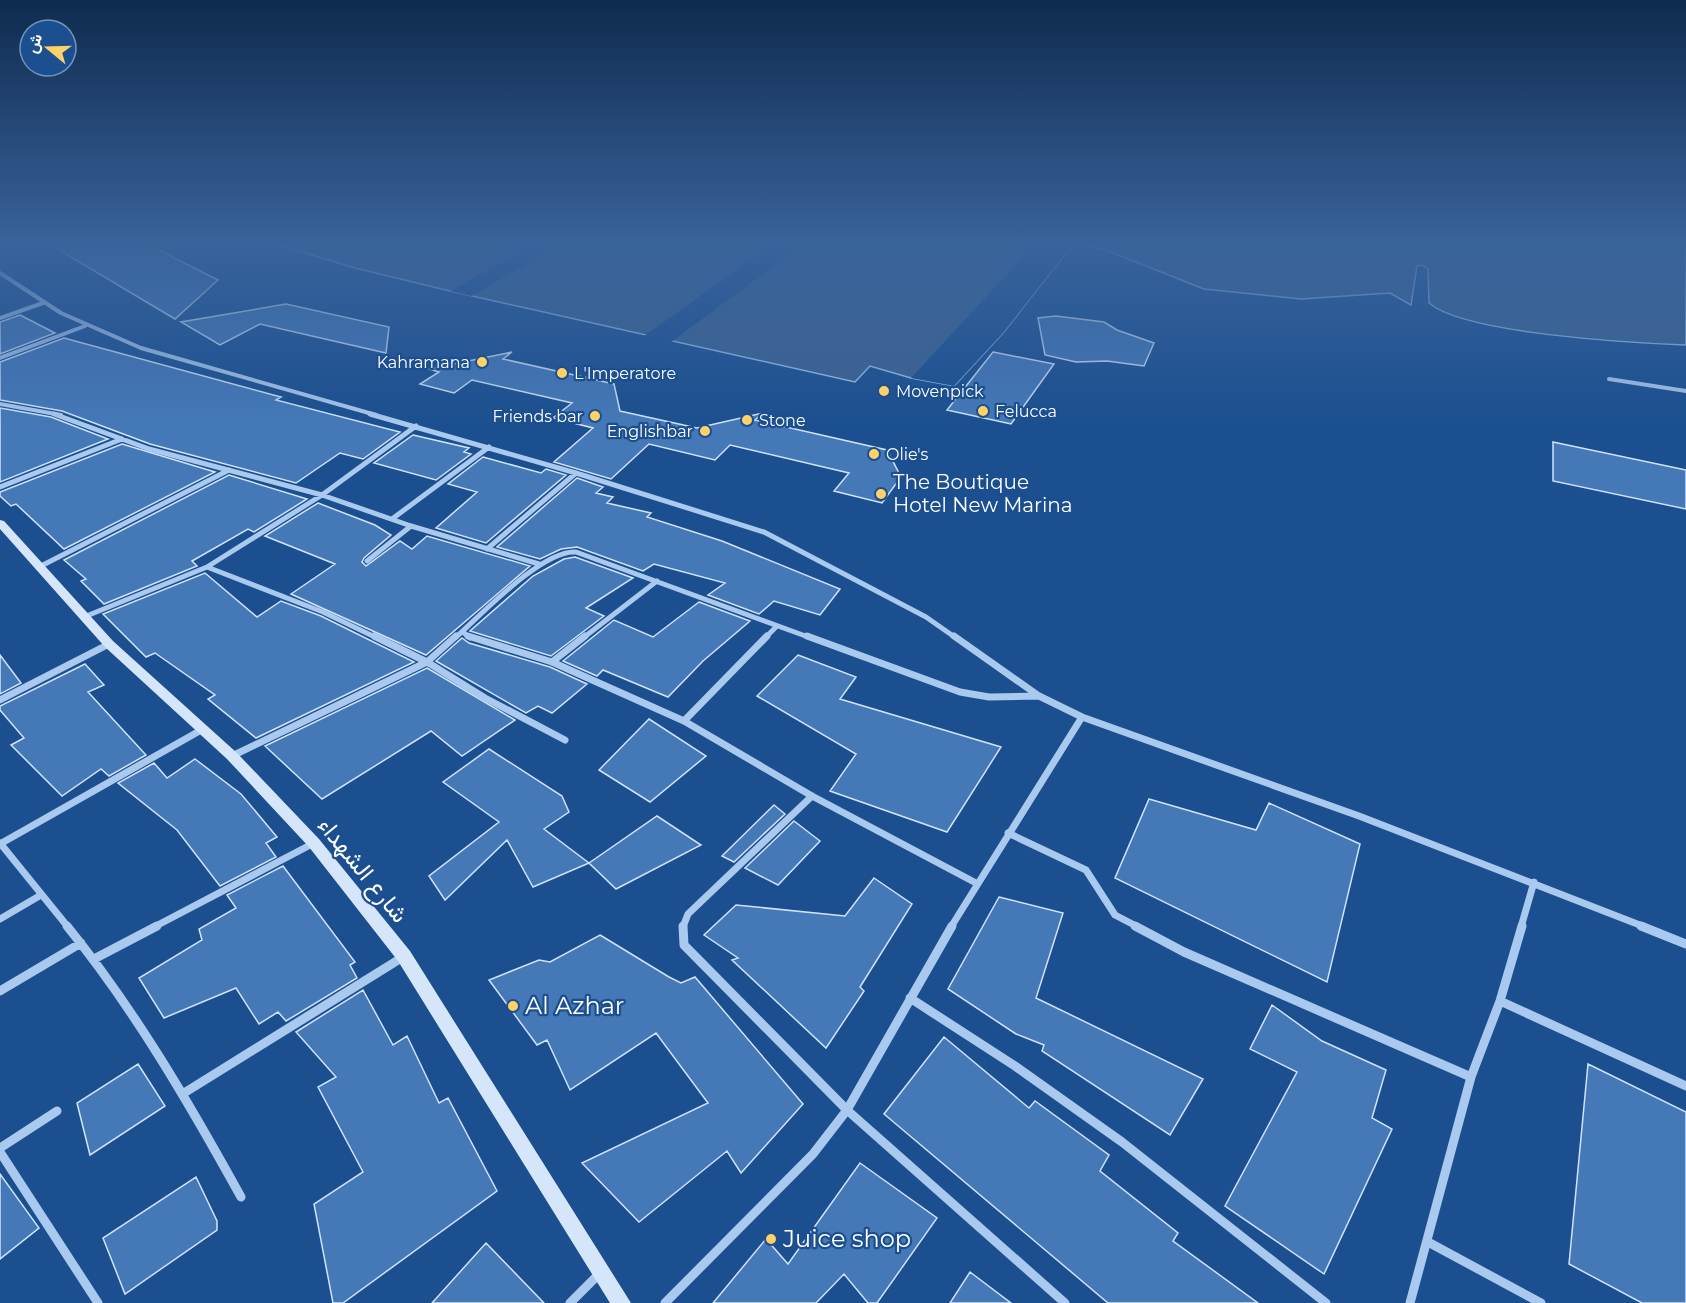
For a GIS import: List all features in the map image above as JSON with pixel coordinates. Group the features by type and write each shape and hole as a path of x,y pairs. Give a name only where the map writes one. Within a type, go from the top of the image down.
{"street":[{"path":"0,318 38,305"},
{"path":"46,305 85,326 205,368 576,472 764,532 926,617 1039,696 1082,717 1269,783 1534,882 1686,944"},
{"path":"0,358 85,326"},
{"path":"1608,379 1686,391"},
{"path":"0,404 60,415 122,439 322,495 411,526 539,564"},
{"path":"84,617 207,567 322,495 416,426"},
{"path":"0,487 122,439"},
{"path":"392,519 489,447"},
{"path":"39,567 230,470"},
{"path":"488,549 565,485 576,472"},
{"name":"شارع الشهداء","path":"0,523 109,644 232,756 314,843 404,956 621,1303"},
{"path":"367,561 411,526"},
{"path":"232,756 427,662 539,564 564,551 576,552 960,692 989,697 1039,696"},
{"path":"207,567 323,612 427,662 485,698 544,727 565,741"},
{"path":"552,662 657,581"},
{"path":"684,721 777,626"},
{"path":"463,632 470,638 552,662 684,721 812,796 976,883"},
{"path":"0,700 109,644"},
{"path":"665,1303 813,1154 848,1110 976,883 1082,717"},
{"path":"204,729 0,843 94,959 184,1093 241,1197"},
{"path":"812,796 688,914 683,923 684,945 848,1110 1065,1303"},
{"path":"1008,833 1086,870 1115,915 1184,952 1471,1077"},
{"path":"94,959 314,843"},
{"path":"1410,1303 1471,1077 1500,1001 1534,882"},
{"path":"0,919 41,895"},
{"path":"0,991 81,943"},
{"path":"184,1093 404,956"},
{"path":"910,998 1015,1066 1122,1142 1326,1303"},
{"path":"1500,1001 1686,1086"},
{"path":"57,1111 0,1150 98,1303"},
{"path":"1428,1242 1541,1303"},
{"path":"570,1303 602,1270"}],"water":[{"path":"511,305 1025,305 1003,333 954,386 911,378 870,366 855,382"},
{"path":"1432,305 1686,305 1686,345 1552,335 1477,322 1448,314"}],"pier":[{"path":"688,305 721,305 671,342 644,336"},
{"path":"979,305 1025,305 1003,333 954,386 911,378"}],"building":[{"path":"151,305 191,305 175,319"},
{"path":"290,305 389,327 386,353 260,324 220,345 181,322"},
{"path":"20,315 55,333 0,354 0,322"},
{"path":"1056,316 1104,322 1117,330 1154,343 1144,366 1107,361 1076,362 1045,355 1038,318"},
{"path":"64,338 281,397 276,400 400,432 363,459 340,453 296,483 150,444 62,411 0,400 0,362"},
{"path":"512,352 503,359 614,384 620,411 697,428 763,413 755,420 887,450 901,477 882,503 834,491 849,473 730,445 715,460 649,444 611,479 554,462 593,428 553,418 572,403 472,380 454,393 420,384 439,372 429,369"},
{"path":"993,352 1054,364 1011,424 947,410"},
{"path":"0,408 51,417 108,439 0,482"},
{"path":"413,435 469,448 464,452 471,454 436,480 374,463"},
{"path":"1553,442 1686,470 1686,509 1553,481"},
{"path":"122,444 215,472 64,549 16,504 11,506 0,496 0,492"},
{"path":"483,457 541,473 546,469 566,475 486,543 436,528 477,492 448,484"},
{"path":"229,475 307,499 254,532 248,529 192,561 197,566 104,604 81,581 86,579 64,560"},
{"path":"577,478 603,487 596,493 613,497 607,503 651,513 647,517 722,541 840,589 820,615 774,601 759,614 708,595 725,583 654,564 643,571 577,547 561,549 540,559 497,547"},
{"path":"318,503 375,525 391,535 364,558 362,562 366,566 400,541 412,549 427,536 530,566 426,655 291,594 335,564 265,536"},
{"path":"575,557 633,578 586,608 604,616 551,656 470,631 533,576 564,559"},
{"path":"205,573 257,617 281,601 321,616 414,662 256,738 208,699 215,695 155,653 146,657 103,614"},
{"path":"699,602 750,621 703,661 668,697 603,670 597,676 563,661 614,620 653,637"},
{"path":"462,638 469,643 550,667 587,684 552,713 538,706 526,713 436,661"},
{"path":"0,655 21,683 0,694"},
{"path":"798,655 856,677 840,699 1001,747 947,832 830,791 856,754 757,696"},
{"path":"85,664 104,685 88,692 146,755 109,776 101,769 62,796 11,745 24,738 0,710 0,706"},
{"path":"427,668 515,720 462,756 431,731 322,799 265,746"},
{"path":"649,719 706,756 650,802 599,770"},
{"path":"489,749 562,796 569,812 544,829 589,863 533,887 507,840 445,900 429,876 499,822 443,782"},
{"path":"195,759 241,794 277,837 266,843 276,857 220,886 177,830 118,783 154,763 167,778"},
{"path":"1149,799 1256,830 1269,803 1360,844 1327,982 1115,878"},
{"path":"774,805 785,814 734,862 722,856"},
{"path":"657,816 701,845 616,889 589,863"},
{"path":"794,821 820,841 778,885 745,868"},
{"path":"283,866 355,962 350,965 357,978 286,1021 278,1012 259,1024 236,988 164,1018 139,978 202,940 199,929 236,908 227,895"},
{"path":"874,878 912,904 860,987 864,991 826,1048 732,960 738,958 704,935 736,905 845,916"},
{"path":"999,897 1063,913 1036,998 1203,1079 1170,1135 1042,1051 1044,1045 1016,1034 948,989"},
{"path":"600,935 681,983 695,977 803,1104 741,1173 727,1151 639,1222 582,1163 708,1103 656,1033 570,1090 547,1040 537,1045 489,980 539,960 550,962"},
{"path":"363,990 393,1045 407,1036 439,1103 448,1098 497,1191 343,1303 333,1303 314,1204 363,1172 318,1087 336,1077 296,1032"},
{"path":"1272,1005 1322,1041 1386,1070 1372,1118 1392,1129 1324,1274 1225,1206 1297,1072 1250,1049"},
{"path":"944,1037 1029,1108 1035,1101 1109,1155 1100,1171 1178,1233 1173,1241 1258,1303 1108,1303 884,1114"},
{"path":"138,1064 165,1106 90,1155 77,1103"},
{"path":"1588,1064 1686,1112 1686,1303 1642,1303 1569,1264"},
{"path":"860,1163 937,1218 877,1303 868,1303 844,1274 816,1303 713,1303 766,1239 788,1264"},
{"path":"0,1174 39,1228 0,1259"},
{"path":"196,1177 217,1221 217,1230 125,1294 103,1238"},
{"path":"486,1243 544,1303 432,1303"},
{"path":"970,1272 1011,1303 950,1303"}],"place":[{"name":"Kahramana","path":"482,362"},
{"name":"L'Imperatore","path":"562,373"},
{"name":"Movenpick","path":"884,391"},
{"name":"Felucca","path":"983,411"},
{"name":"Friends bar","path":"595,416"},
{"name":"Stone","path":"747,420"},
{"name":"Englishbar","path":"705,431"},
{"name":"Olie's","path":"874,454"},
{"name":"The Boutique Hotel New Marina","path":"881,494"},
{"name":"Al Azhar","path":"513,1006"},
{"name":"Juice shop","path":"771,1239"}]}
